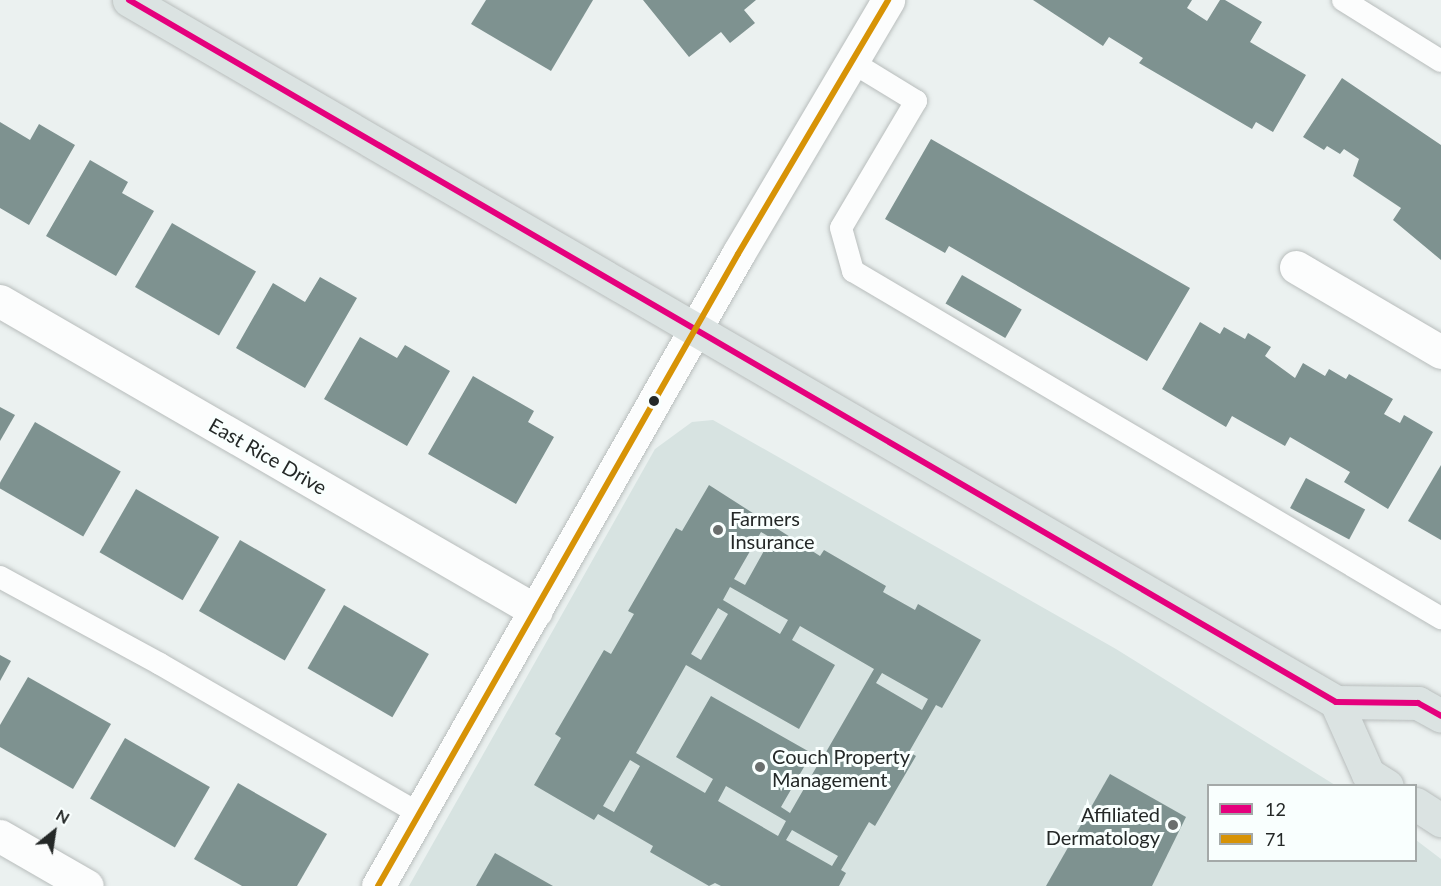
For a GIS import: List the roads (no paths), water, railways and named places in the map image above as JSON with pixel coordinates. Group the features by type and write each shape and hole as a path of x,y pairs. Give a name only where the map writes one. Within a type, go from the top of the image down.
{"main road":[{"path":"129,0 696,332 1336,702 1418,703 1441,716"},
{"path":"1336,702 1368,774 1384,784"}],"street":[{"path":"378,886 696,332 738,254 888,0"},
{"path":"1296,267 1441,352"},
{"name":"East Rice Drive","path":"0,301 536,611"},
{"path":"0,836 87,886"}],"lane":[{"path":"1343,0 1441,61"},
{"path":"852,62 916,101 841,228 853,271 1441,618"},
{"path":"0,578 160,664 420,814"}],"place":[{"name":"Farmers Insurance","path":"718,530"},
{"name":"Couch Property Management","path":"760,767"},
{"name":"Affiliated Dermatology","path":"1173,825"}]}
